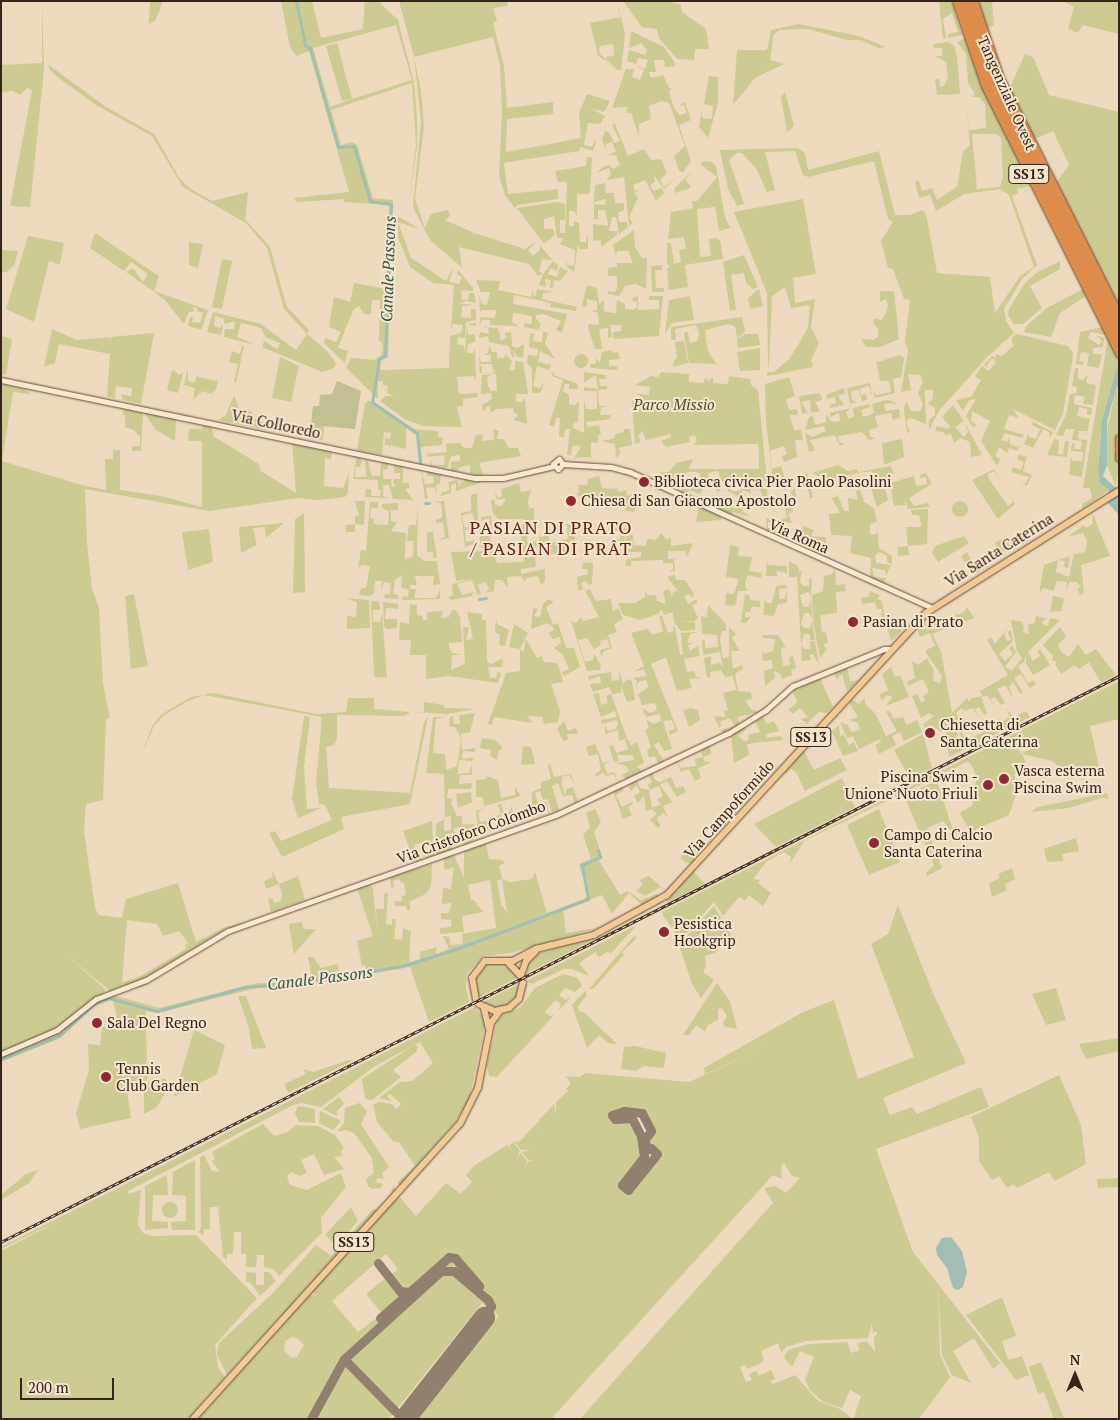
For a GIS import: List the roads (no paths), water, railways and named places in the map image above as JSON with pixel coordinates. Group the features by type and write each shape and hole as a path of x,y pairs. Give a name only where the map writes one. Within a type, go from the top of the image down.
{"highway":[{"name":"Tangenziale Ovest","path":"955,1 985,86 1117,337 1119,354"},
{"path":"963,1 981,60 1003,112 1117,337"},
{"path":"967,1 986,59 1005,103 1117,337"},
{"name":"Tangenziale Ovest","path":"974,1 1004,85 1119,315"},
{"path":"1119,438 1119,458"}],"main road":[{"name":"Via Colloredo","path":"1,380 489,479 554,466"},
{"name":"Via Roma","path":"554,466 558,459 563,464 611,467 630,472 932,608"},
{"name":"Via Santa Caterina","path":"932,608 1119,492"},
{"name":"Via Campoformido","path":"541,948 594,935 667,895 890,649 932,608"},
{"name":"Via Cristoforo Colombo","path":"1,1054 56,1030 96,999 146,980 228,931 542,820 623,784 729,733 771,706 793,686 884,648 890,649"},
{"name":"SS13","path":"489,1029 471,984 476,968 490,959 514,961 541,948"},
{"path":"507,961 521,975 528,957 541,948"},
{"name":"SS13","path":"193,1419 460,1124 478,1088 489,1029 500,1011 516,1002 523,983"},
{"path":"479,1004 500,1011"}],"waterway":[{"name":"Canale Passons","path":"296,1 305,45 310,48 338,147 354,146 370,201 391,204 385,356 379,359 372,402 417,433 420,463"},
{"name":"Canale Passons","path":"479,599 486,598"},
{"name":"Canale Passons","path":"1,1059 59,1036 94,1004 109,998 157,1011 245,987 313,981 402,966 456,949 588,899 582,865 600,857 598,850"}],"railway":[{"path":"1,1242 1119,676"}],"place":[{"name":"Biblioteca civica Pier Paolo Pasolini","path":"644,482"},
{"name":"Chiesa di San Giacomo Apostolo","path":"571,501"},
{"name":"Pasian di Prato","path":"853,622"},
{"name":"Chiesetta di Santa Caterina","path":"930,733"},
{"name":"Vasca esterna Piscina Swim","path":"1004,779"},
{"name":"Piscina Swim - Unione Nuoto Friuli","path":"988,785"},
{"name":"Campo di Calcio Santa Caterina","path":"874,843"},
{"name":"Pesistica Hookgrip","path":"664,932"},
{"name":"Sala Del Regno","path":"97,1023"},
{"name":"Tennis Club Garden","path":"106,1077"}],"district":[{"name":"PASIAN DI PRATO / PASIAN DI PRÂT","path":"551,538"}],"park label":[{"name":"Parco Missio","path":"674,405"}]}
